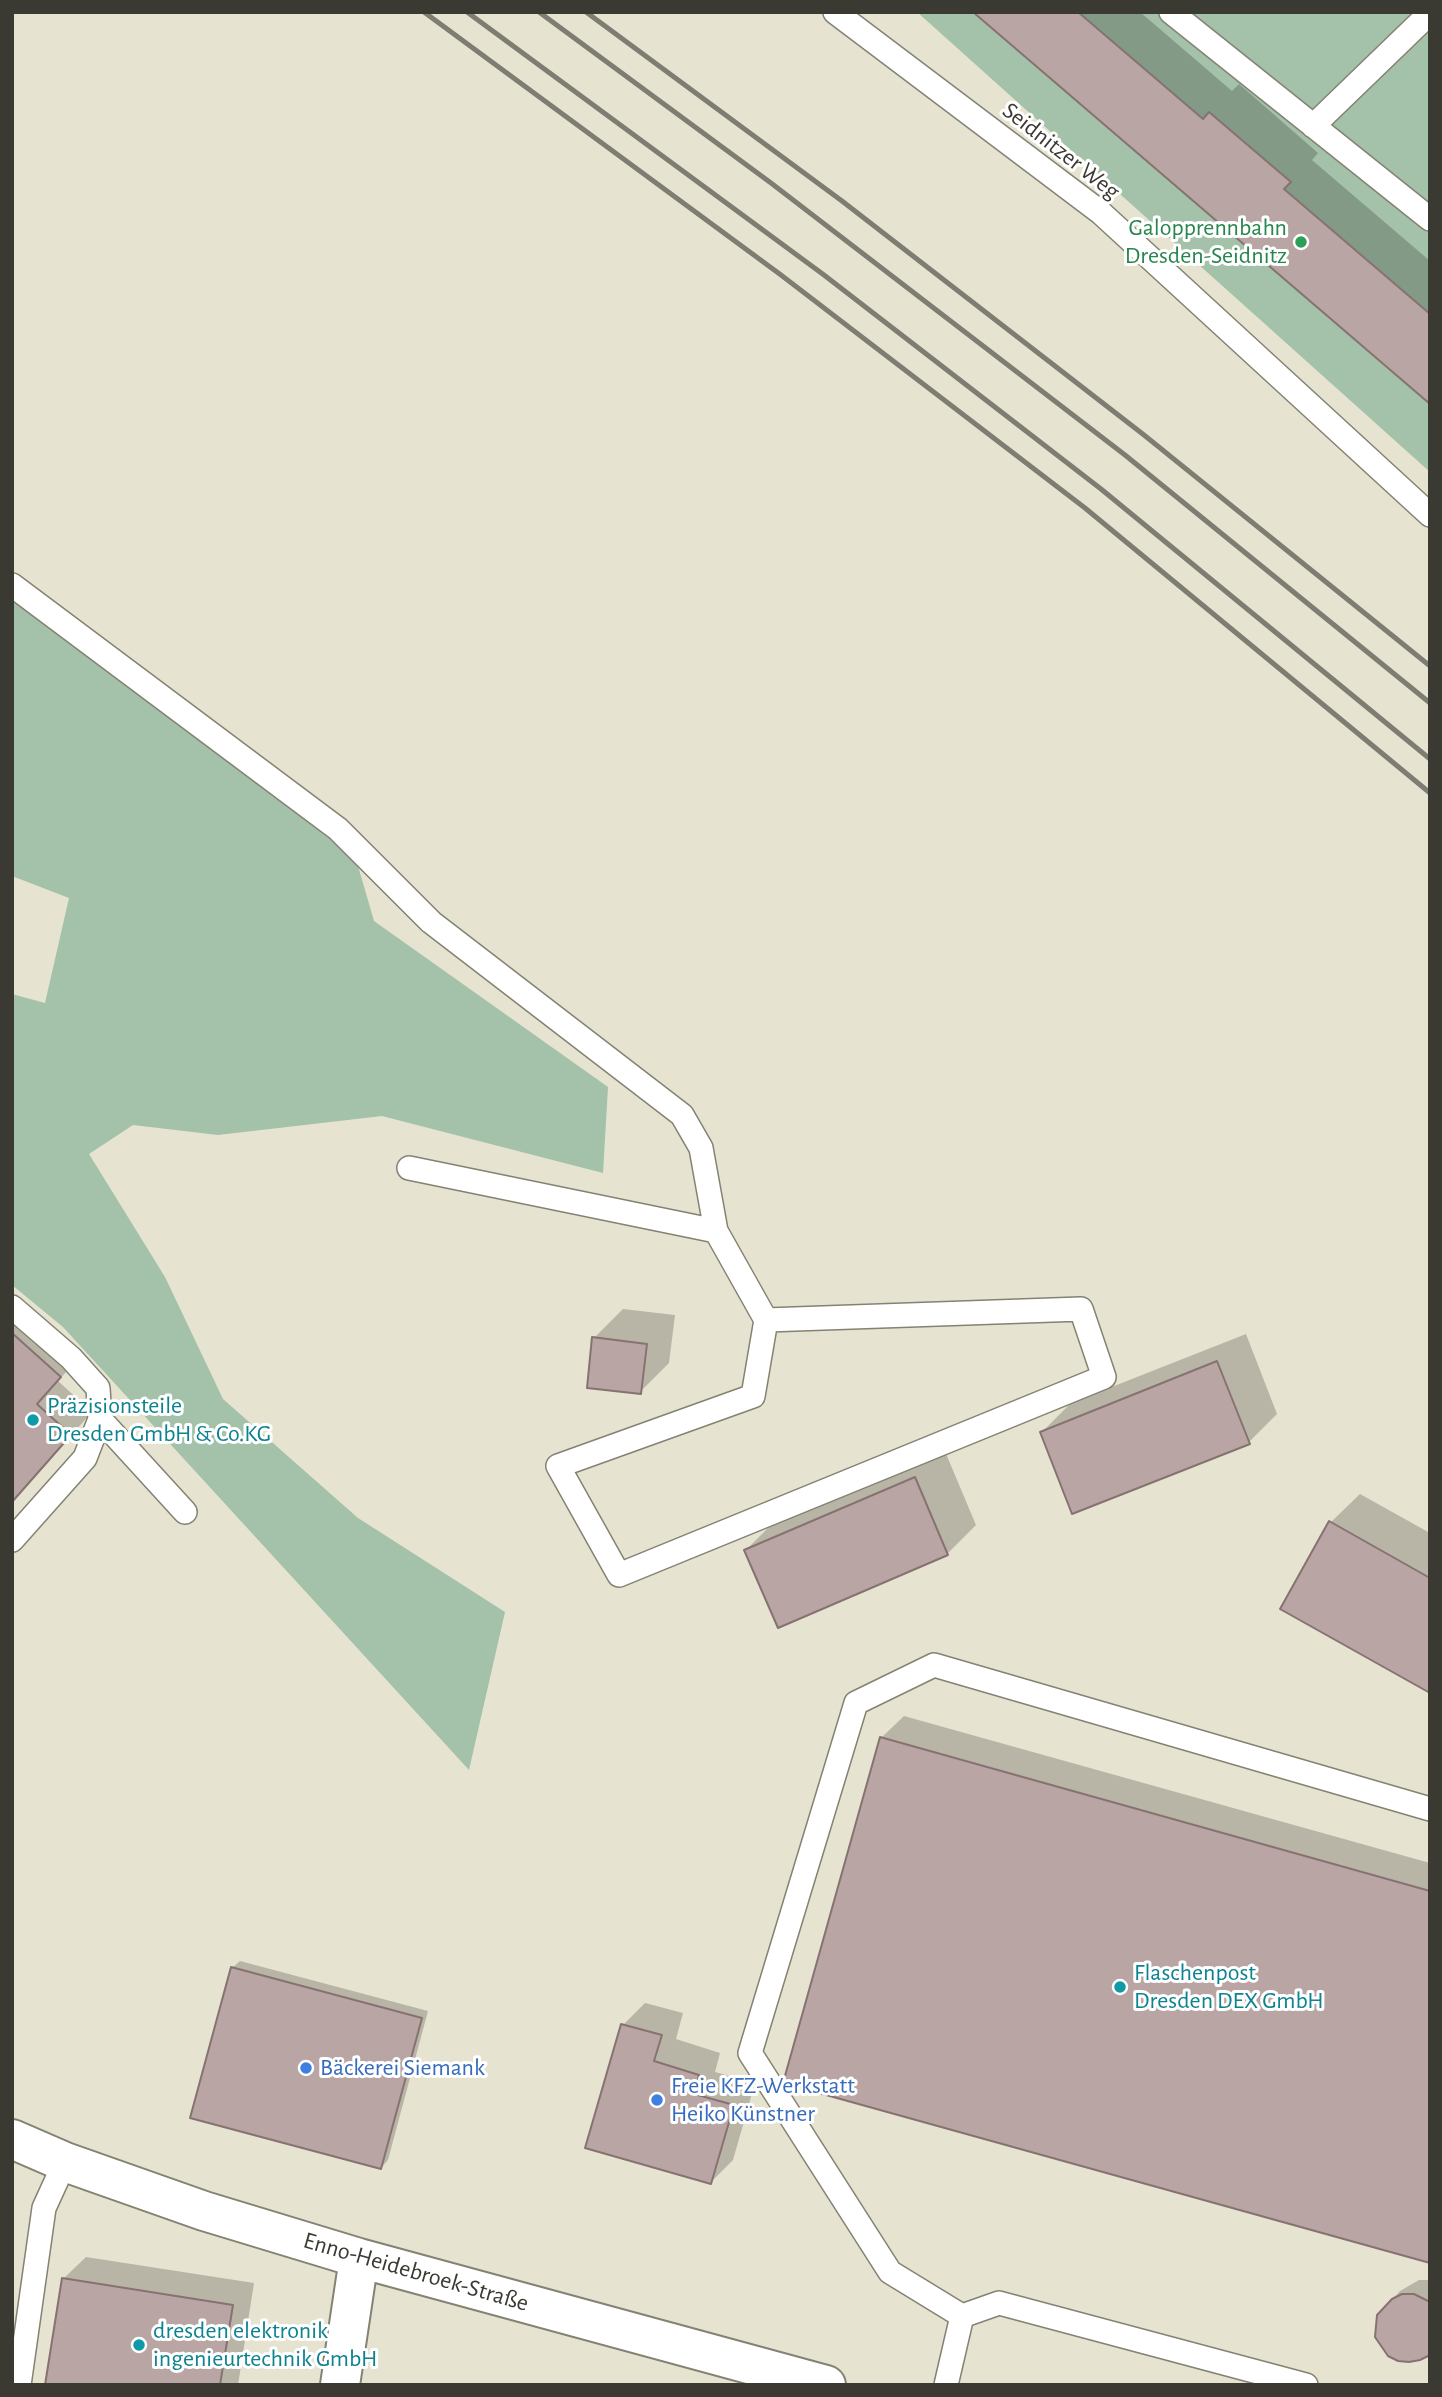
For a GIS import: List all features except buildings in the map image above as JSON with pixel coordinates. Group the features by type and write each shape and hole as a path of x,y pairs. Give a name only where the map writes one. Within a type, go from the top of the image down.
{"street":[{"name":"Enno-Heidebroek-Straße","path":"12,2139 65,2162 204,2211 730,2372 826,2385"},
{"path":"340,2385 359,2258"}],"lane":[{"name":"Seidnitzer Weg","path":"835,12 1100,212 1430,515"},
{"path":"1171,12 1430,219"},
{"path":"1313,126 1430,13"},
{"path":"12,585 338,829 431,922 681,1115 701,1148 716,1231 766,1320 753,1396 558,1466 619,1575 1104,1377 1081,1309 766,1320"},
{"path":"409,1168 716,1231"},
{"path":"12,1307 71,1358 98,1388 100,1419 85,1458 12,1541"},
{"path":"100,1419 185,1511"},
{"path":"962,2316 890,2272 750,2053 856,1703 934,1665 1430,1809"},
{"path":"19,2385 44,2208 65,2162"},
{"path":"962,2316 999,2303 1306,2385"},
{"path":"946,2385 962,2316"}],"green space":[{"name":"Galopprennbahn Dresden-Seidnitz","path":"917,12 1430,12 1430,472"},
{"path":"12,598 356,859 374,921 608,1087 603,1173 382,1116 218,1135 133,1125 89,1154 165,1277 223,1399 358,1518 505,1612 469,1770 63,1327 12,1285 12,994 45,1003 69,898 12,876"}],"railway":[{"path":"424,12 781,275 1085,508 1430,793"},
{"path":"467,12 824,275 1101,489 1430,759"},
{"path":"539,12 771,183 1125,455 1430,703"},
{"path":"586,12 842,201 1144,435 1430,666"}],"place":[{"name":"Galopprennbahn Dresden-Seidnitz","path":"1301,242"},
{"name":"Präzisionsteile Dresden GmbH & Co.KG","path":"33,1420"},
{"name":"Flaschenpost Dresden DEX GmbH","path":"1120,1987"},
{"name":"Bäckerei Siemank","path":"306,2068"},
{"name":"Freie KFZ-Werkstatt Heiko Künstner","path":"657,2100"},
{"name":"dresden elektronik ingenieurtechnik GmbH","path":"139,2345"}]}
